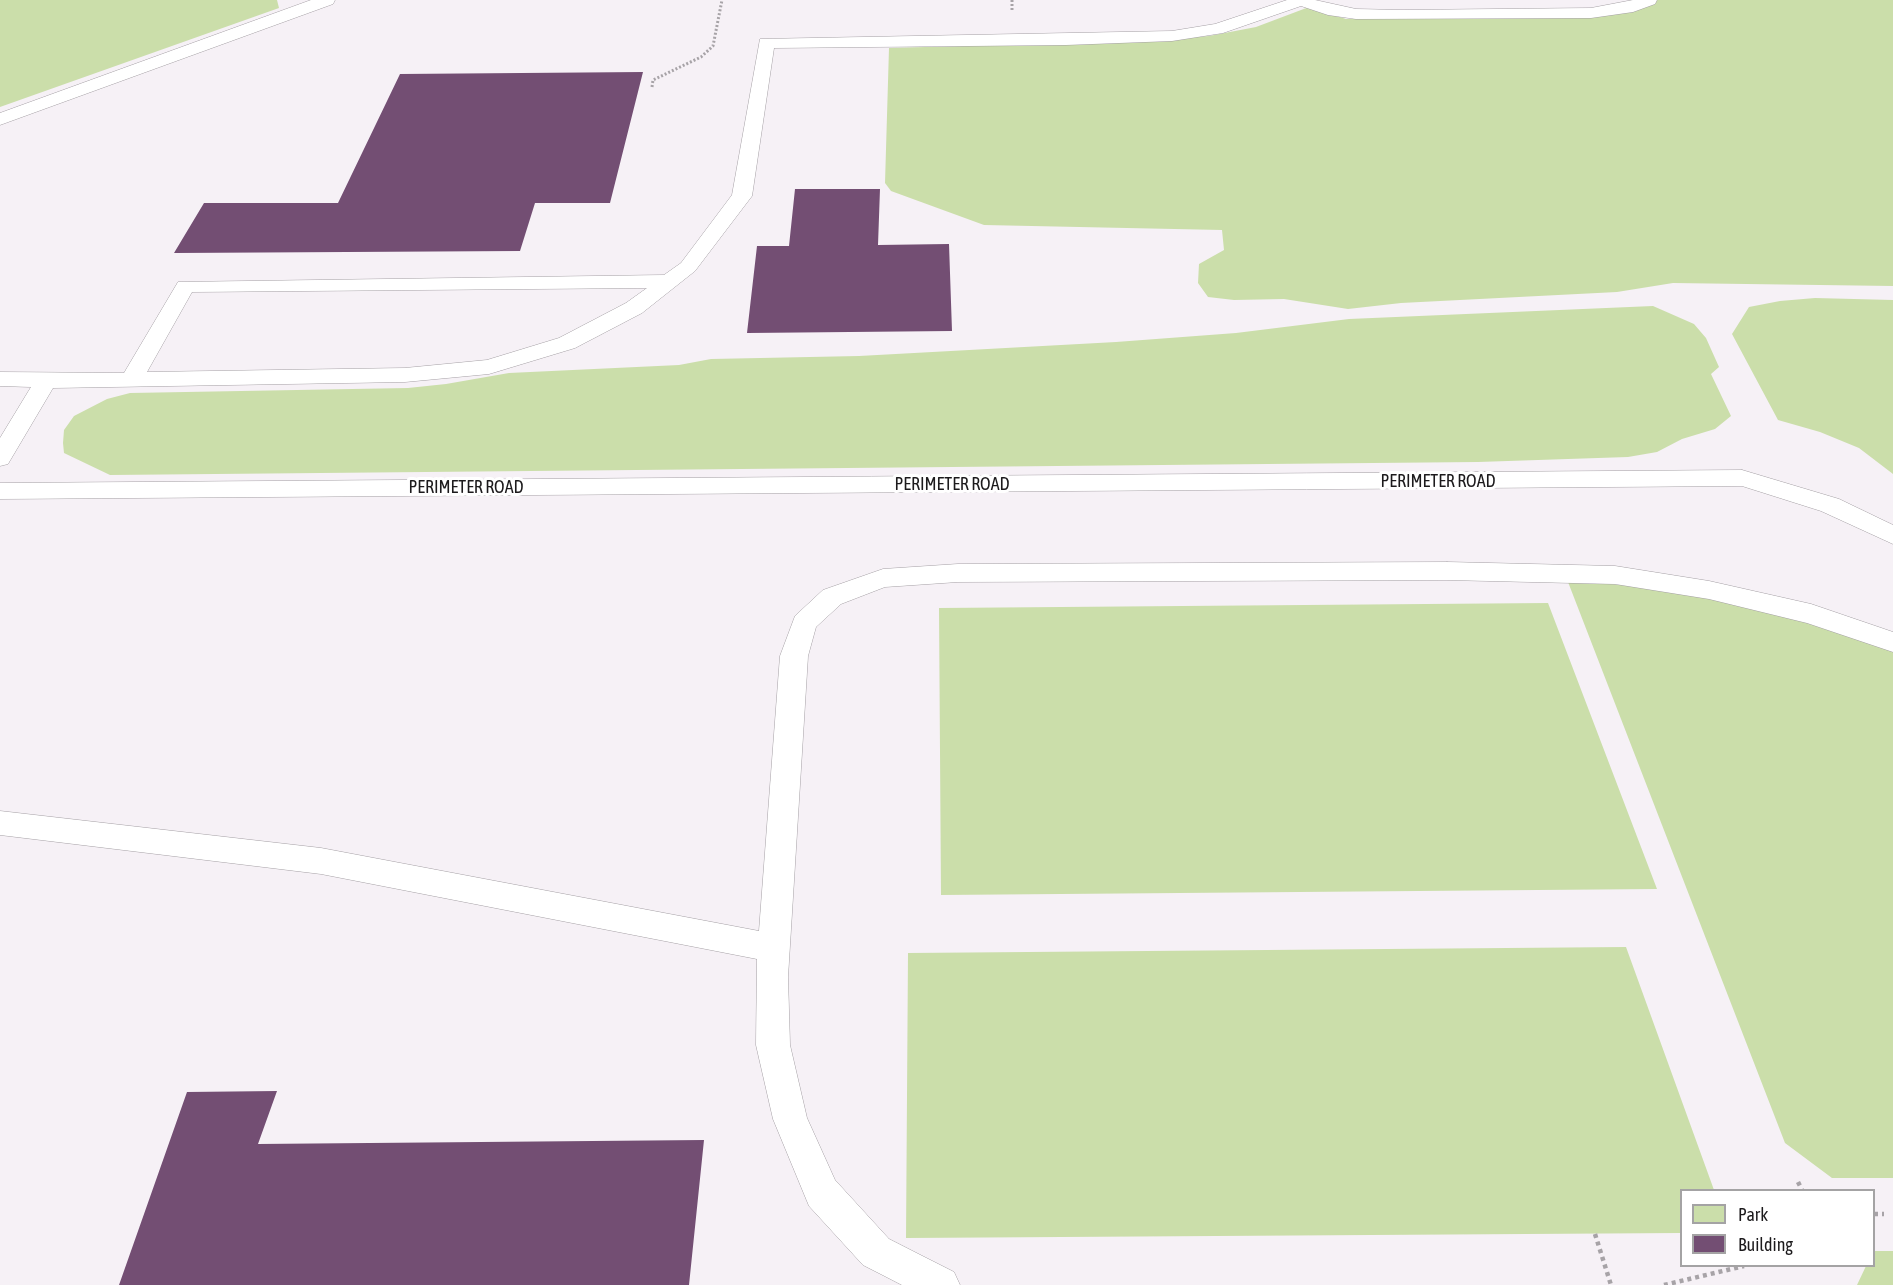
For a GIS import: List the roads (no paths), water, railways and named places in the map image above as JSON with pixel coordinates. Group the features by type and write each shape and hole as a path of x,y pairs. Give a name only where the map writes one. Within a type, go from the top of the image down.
{"lane":[{"path":"0,379 46,381 405,375 489,367 567,343 634,308 688,267 742,196 766,43 1066,40 1172,36 1217,28 1265,15 1302,0 1328,10 1402,15 1592,13 1627,8 1648,0"},
{"path":"0,119 317,1"},
{"path":"132,379 185,286 670,281"},
{"path":"0,458 46,381"},
{"name":"PERIMETER ROAD","path":"0,491 1742,478 1781,488 1830,505 1893,535"},
{"path":"941,1285 876,1252 822,1193 790,1119 773,1045 774,948 794,656 804,622 832,597 884,578 958,573 1447,571 1615,575 1709,590 1811,614 1893,642"},
{"path":"0,823 321,861 774,948"}]}
